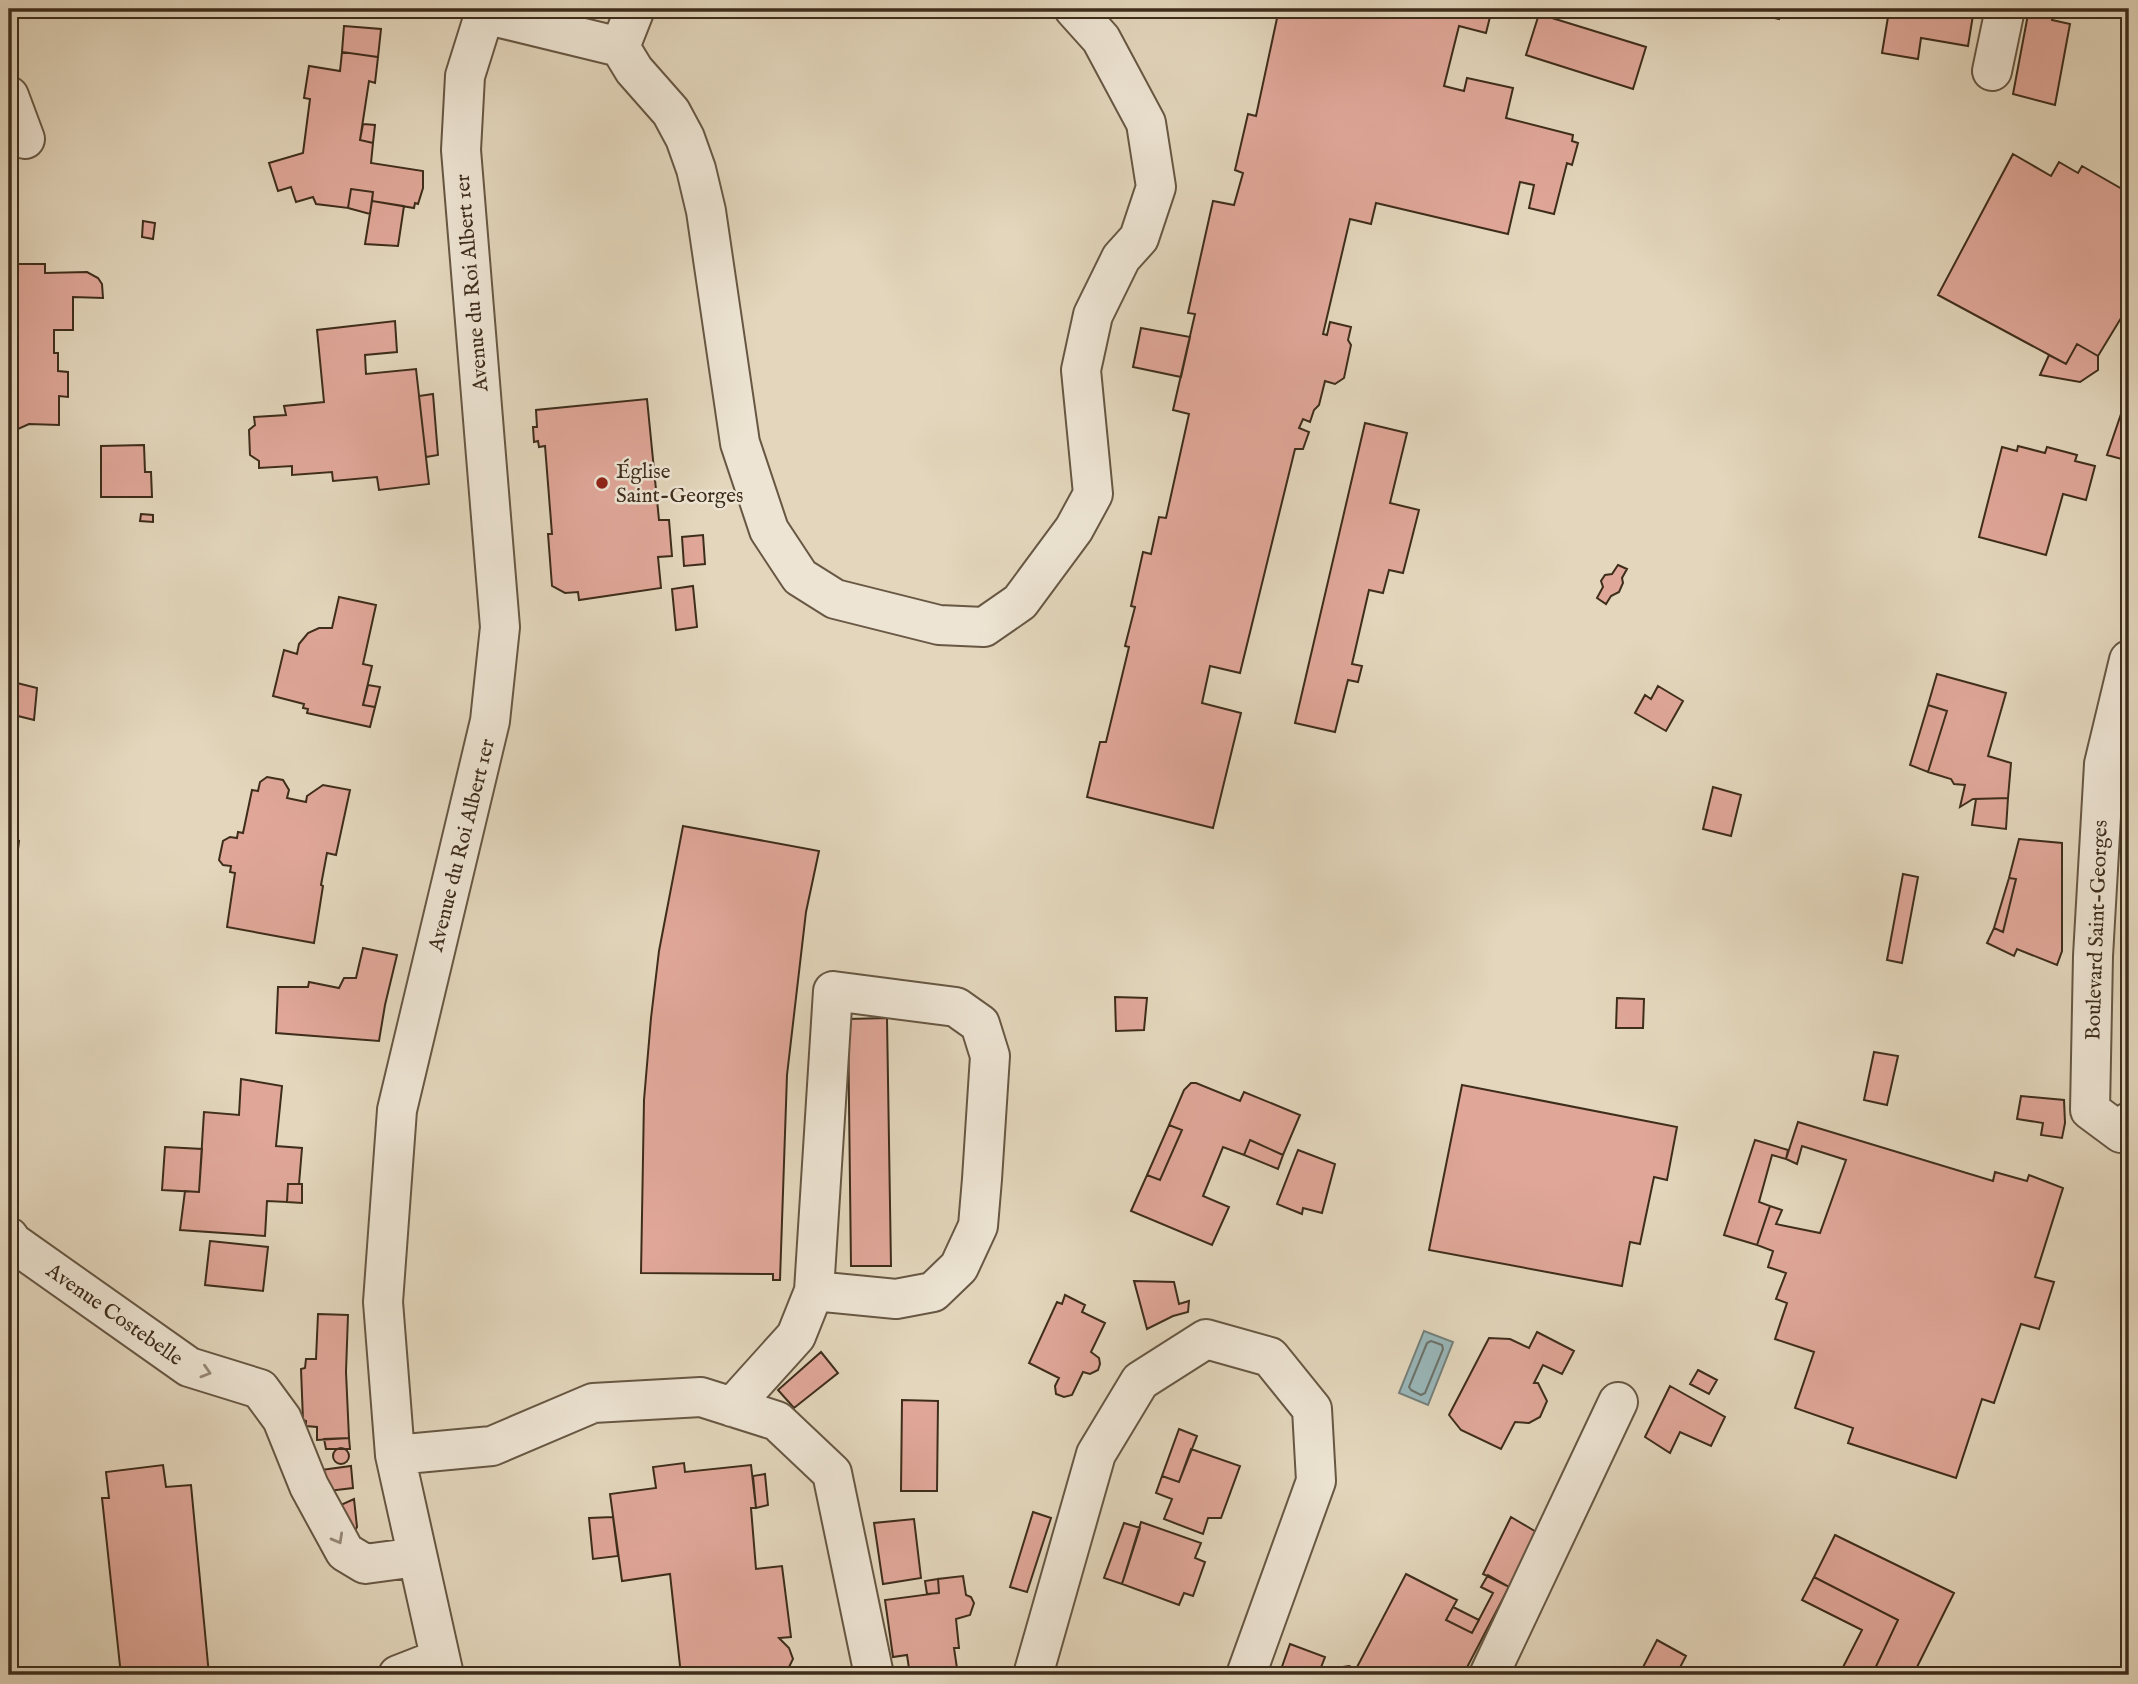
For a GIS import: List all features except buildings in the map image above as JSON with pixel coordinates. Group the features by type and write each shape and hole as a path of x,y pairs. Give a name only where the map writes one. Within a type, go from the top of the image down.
{"street":[{"path":"621,47 635,9"},
{"path":"485,11 621,47 634,70 671,112 685,138 696,169 706,211 740,443 768,530 800,577 835,599 939,625 984,627 1020,603 1074,529 1093,494 1081,370 1093,315 1121,258 1139,238 1156,187 1146,123 1101,39 1074,9"},
{"path":"1993,71 2005,9"},
{"name":"Avenue du Roi Albert 1er","path":"441,1667 395,1455 383,1302 397,1110 490,721 500,627 461,150 466,76 485,11"},
{"path":"9,96 25,139"},
{"name":"Boulevard Saint-Georges","path":"2129,660 2104,764 2093,956 2090,1110 2121,1133 2129,1122"},
{"path":"732,1406 796,1336 814,1291 832,991 956,1007 980,1024 990,1056 978,1226 959,1267 933,1293 896,1298 814,1291"},
{"name":"Avenue Costebelle","path":"9,1237 12,1242 189,1367 260,1389 282,1419 309,1486 345,1552 365,1564 417,1557"},
{"path":"1034,1675 1096,1454 1140,1381 1206,1339 1270,1357 1312,1409 1315,1481 1247,1675"},
{"path":"395,1455 492,1446 593,1403 701,1397 777,1421 832,1473 874,1675"},
{"path":"1489,1675 1618,1402"},
{"path":"398,1675 441,1667"}],"water":[{"path":"1424,1331 1453,1342 1428,1405 1399,1393"}],"place":[{"name":"Église Saint-Georges","path":"602,483"}]}
